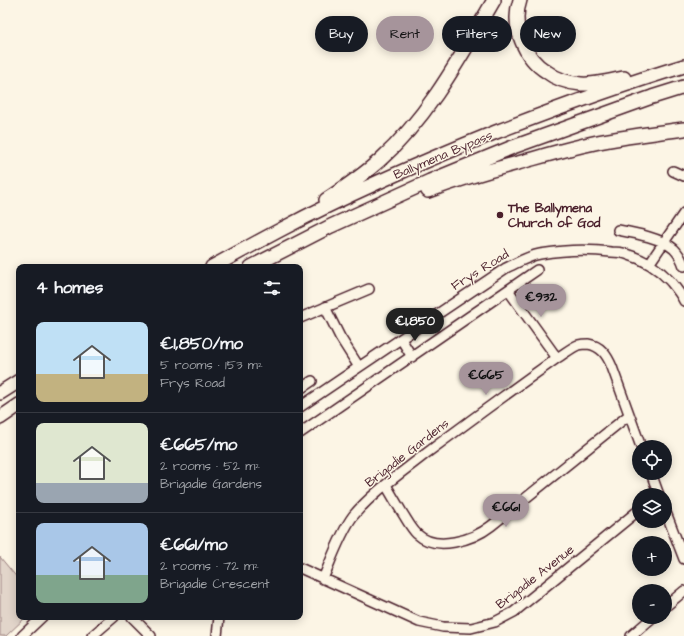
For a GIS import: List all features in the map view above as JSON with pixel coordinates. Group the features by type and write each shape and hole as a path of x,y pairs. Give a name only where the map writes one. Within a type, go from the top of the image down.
{"highway":[{"path":"284,228 359,177 380,160 397,143 416,122 436,95 494,0"},
{"path":"520,0 517,19 519,34 525,49 535,62 546,72 558,78 572,83 590,84 683,66"},
{"name":"Ballymena Bypass","path":"218,264 284,228 401,172 463,145 601,92 683,66"},
{"name":"Ballymena Bypass","path":"257,264 331,226 430,181 513,146 644,99 684,87"},
{"path":"331,226 494,169 545,155 614,139 684,129"},
{"path":"0,394 16,383"},
{"path":"0,418 16,407"}],"street":[{"path":"673,171 684,176"},
{"path":"649,264 684,213"},
{"path":"618,230 638,234 664,243 675,250 684,266"},
{"name":"Frys Road","path":"303,406 359,366 506,268 539,254 573,250 602,251 625,254 641,259 665,275 684,301"},
{"path":"303,431 537,270"},
{"path":"303,317 369,289"},
{"path":"508,290 557,358"},
{"path":"325,307 340,337 359,366"},
{"path":"401,338 412,356"},
{"name":"Brigadie Gardens","path":"323,579 342,536 352,518 364,504 466,423 571,348 580,344 597,347 605,354 612,367 638,440"},
{"path":"303,387 312,381"},
{"path":"386,485 410,526 421,537 431,541 440,542 463,540 475,536 491,526 629,415"},
{"name":"Brigadie Avenue","path":"303,569 419,622 443,627 472,628 495,622 514,612 632,516"},
{"path":"672,528 684,559"},
{"path":"672,601 684,591"},
{"path":"22,636 39,620"},
{"path":"92,636 111,620"},
{"path":"139,620 151,636"},
{"path":"217,636 219,620"},
{"path":"631,636 645,624"}],"shaded area":[{"path":"0,557 16,576 16,620 23,620 6,636 0,636"}],"place":[{"name":"The Ballymena Church of God","path":"500,215"}]}
